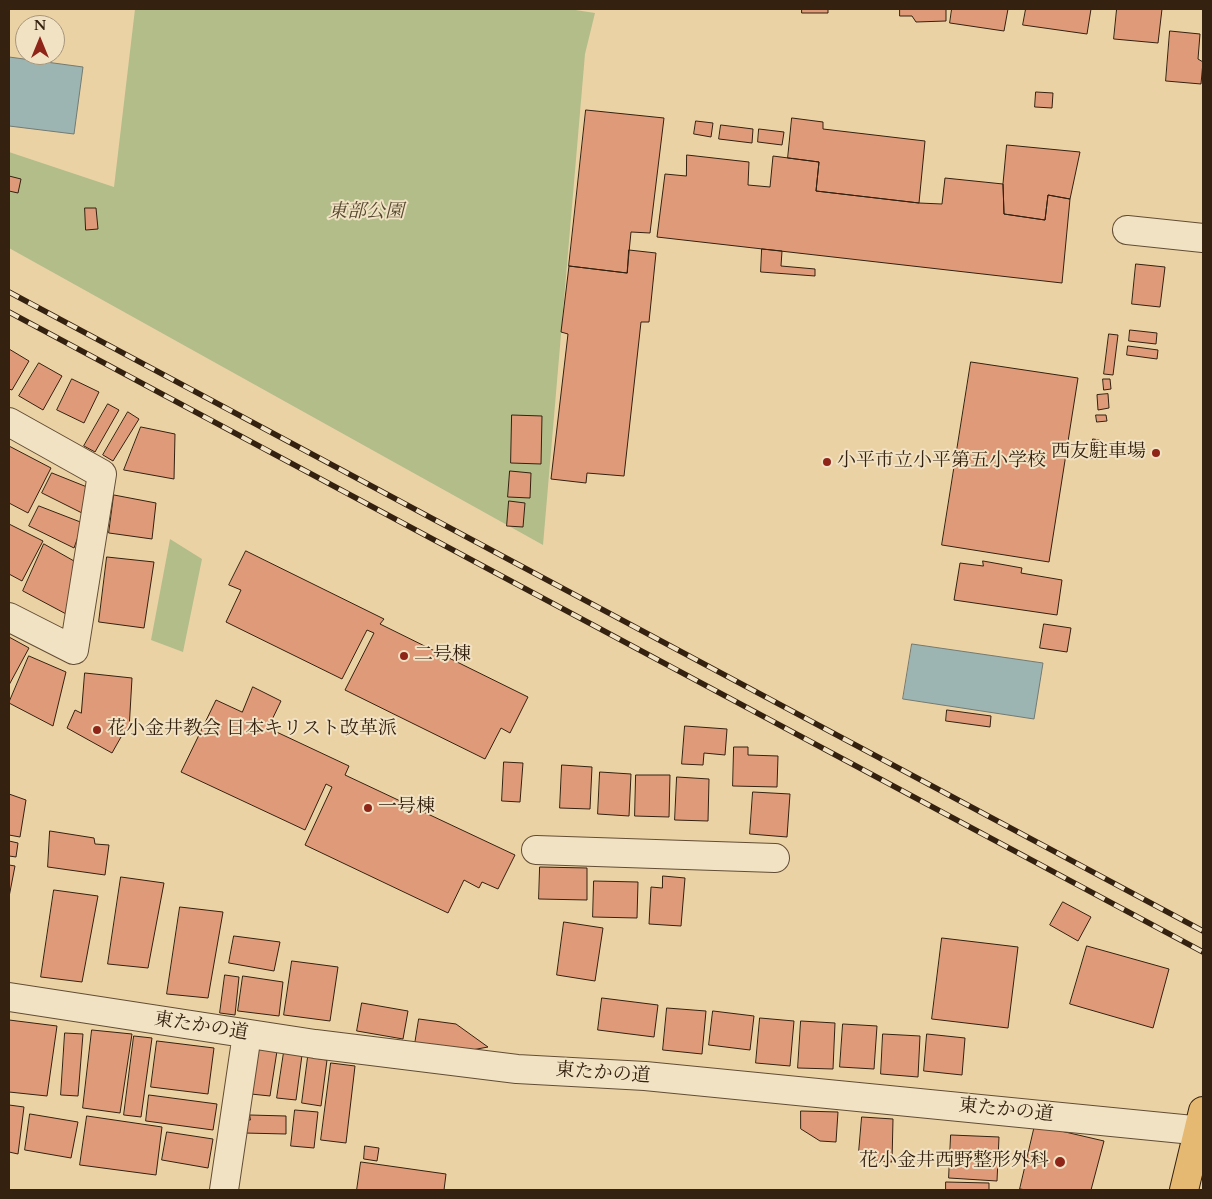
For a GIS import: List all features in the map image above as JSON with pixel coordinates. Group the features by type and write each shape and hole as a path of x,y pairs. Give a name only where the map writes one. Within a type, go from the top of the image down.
{"main road":[{"path":"1184,1190 1202,1124"}],"street":[{"path":"1127,230 1203,238"},
{"path":"9,422 102,474 74,650 9,617"},
{"path":"536,850 775,858"},
{"name":"東たかの道","path":"9,997 247,1034 517,1069 655,1077 1202,1124"},
{"path":"224,1190 247,1034"}],"green space":[{"name":"東部公園","path":"135,9 569,9 595,13 585,54 543,545 9,248 9,152 114,187"},
{"path":"170,539 202,559 183,652 151,640"}],"water":[{"path":"9,57 15,58 15,65 65,65 83,67 74,134 9,126"},
{"path":"912,644 1043,663 1034,719 903,699"}],"building":[{"path":"802,9 828,9 828,13 802,13"},
{"path":"900,9 946,9 946,21 916,22 912,16 900,16"},
{"path":"952,9 1008,9 1004,31 950,23"},
{"path":"1026,9 1091,9 1087,34 1023,25"},
{"path":"1117,9 1162,9 1158,43 1114,39"},
{"path":"1170,31 1200,34 1198,59 1203,62 1201,84 1166,81"},
{"path":"1036,92 1053,93 1052,108 1035,107"},
{"path":"586,110 664,118 650,233 631,232 627,273 569,266"},
{"path":"792,118 823,122 823,129 925,141 919,203 816,191 819,162 788,158"},
{"path":"696,121 713,123 711,137 694,134"},
{"path":"721,125 753,129 752,143 719,139"},
{"path":"759,129 784,132 782,145 758,142"},
{"path":"1007,145 1080,152 1070,199 1048,195 1045,220 1004,214 1003,184"},
{"path":"687,155 749,162 748,185 770,187 773,156 819,162 816,191 919,203 942,204 945,178 1003,184 1004,214 1045,220 1048,195 1070,199 1062,283 657,237 665,174 686,176"},
{"path":"9,176 21,179 18,193 9,191"},
{"path":"85,208 96,208 98,229 86,230"},
{"path":"762,249 782,251 781,266 815,269 815,276 761,272"},
{"path":"629,250 656,253 649,322 641,322 624,476 587,473 586,483 551,479 568,334 561,332 569,266 627,273"},
{"path":"1136,264 1165,267 1160,307 1132,304"},
{"path":"1130,330 1157,333 1156,344 1129,341"},
{"path":"1109,334 1118,335 1113,375 1104,374"},
{"path":"1128,346 1158,350 1157,359 1127,355"},
{"path":"9,349 29,361 12,390 9,389"},
{"path":"971,362 1078,378 1049,562 942,545"},
{"path":"39,363 62,376 43,410 19,396"},
{"path":"72,379 99,392 84,423 57,410"},
{"path":"1103,379 1110,379 1111,389 1104,390"},
{"path":"1108,394 1109,408 1098,410 1097,395"},
{"path":"108,404 119,410 95,452 84,446"},
{"path":"128,412 139,419 113,461 103,455"},
{"path":"512,415 542,416 541,464 511,463"},
{"path":"1096,415 1106,415 1107,421 1097,422"},
{"path":"141,427 175,434 174,479 124,470"},
{"path":"1093,439 1100,440 1098,459 1091,458"},
{"path":"9,446 51,468 28,513 9,503"},
{"path":"510,471 531,473 530,498 508,497"},
{"path":"52,473 92,489 84,514 42,493"},
{"path":"114,495 156,503 152,539 109,533"},
{"path":"509,501 525,503 523,527 507,526"},
{"path":"39,506 83,523 74,548 29,526"},
{"path":"9,524 43,541 22,581 9,574"},
{"path":"44,544 74,561 68,615 23,591"},
{"name":"二号棟","path":"246,551 384,619 380,624 528,697 510,733 501,728 485,759 345,690 374,633 367,630 342,679 226,622 241,590 229,585"},
{"path":"107,557 154,562 144,628 99,622"},
{"path":"983,561 1022,568 1021,573 1062,580 1057,615 954,600 960,563 983,566"},
{"path":"1044,624 1071,628 1067,652 1040,648"},
{"path":"9,637 29,648 9,685"},
{"path":"29,656 66,672 53,726 9,703"},
{"path":"85,673 132,678 129,730 120,730 121,737 112,753 67,728 75,710 81,713"},
{"name":"一号棟","path":"253,687 281,701 268,728 349,766 345,775 515,855 498,889 482,882 479,888 464,880 448,913 305,845 332,787 326,784 305,830 181,772 216,700 242,712"},
{"path":"947,710 991,716 990,727 946,721"},
{"path":"685,726 727,729 725,755 704,753 703,765 682,764"},
{"path":"734,747 748,747 748,755 778,756 777,787 733,786"},
{"path":"504,762 523,763 520,802 502,801"},
{"path":"562,765 592,767 590,809 560,808"},
{"path":"600,772 631,774 629,816 598,814"},
{"path":"636,775 670,775 669,817 635,816"},
{"path":"677,777 709,779 708,821 675,820"},
{"path":"753,792 790,794 787,837 750,834"},
{"path":"9,794 26,800 20,837 9,835"},
{"path":"50,831 94,838 95,844 109,845 105,875 48,867"},
{"path":"9,841 18,843 16,857 9,856"},
{"path":"9,865 15,866 9,897"},
{"path":"540,867 587,868 587,900 539,899"},
{"path":"663,876 685,878 681,926 649,924 651,887 662,888"},
{"path":"121,877 164,883 148,968 108,964"},
{"path":"594,881 638,882 637,918 593,917"},
{"path":"54,890 98,896 82,982 41,977"},
{"path":"1063,902 1091,917 1078,941 1050,925"},
{"path":"180,907 223,912 208,998 167,994"},
{"path":"564,922 603,928 595,981 557,975"},
{"path":"234,936 280,942 274,971 229,963"},
{"path":"942,938 1018,947 1008,1028 932,1019"},
{"path":"1087,946 1169,969 1153,1028 1070,1004"},
{"path":"292,961 338,967 330,1021 284,1015"},
{"path":"225,975 239,977 235,1015 220,1013"},
{"path":"243,976 283,982 279,1016 238,1011"},
{"path":"602,998 658,1005 654,1037 598,1030"},
{"path":"362,1003 408,1011 403,1039 357,1031"},
{"path":"667,1008 706,1011 702,1054 663,1050"},
{"path":"713,1011 754,1016 750,1050 709,1045"},
{"path":"760,1018 794,1021 790,1066 756,1063"},
{"path":"419,1019 456,1024 488,1047 461,1052 415,1044"},
{"path":"9,1020 57,1026 47,1096 9,1092"},
{"path":"801,1021 835,1023 833,1069 798,1068"},
{"path":"843,1024 877,1026 874,1069 840,1067"},
{"path":"92,1030 132,1034 120,1113 83,1108"},
{"path":"65,1033 83,1034 78,1096 61,1095"},
{"path":"883,1034 920,1036 918,1077 881,1074"},
{"path":"927,1034 965,1038 962,1075 924,1071"},
{"path":"134,1036 152,1038 141,1117 124,1115"},
{"path":"157,1041 214,1048 208,1094 151,1087"},
{"path":"258,1049 277,1051 270,1096 251,1094"},
{"path":"284,1052 302,1055 296,1100 277,1098"},
{"path":"308,1057 327,1060 321,1106 302,1103"},
{"path":"331,1063 355,1066 346,1143 321,1140"},
{"path":"149,1095 217,1104 213,1130 146,1121"},
{"path":"9,1105 24,1107 18,1154 9,1152"},
{"path":"295,1110 318,1112 314,1148 291,1146"},
{"path":"801,1111 838,1112 836,1142 820,1141 801,1129"},
{"path":"30,1114 78,1122 71,1158 25,1150"},
{"path":"250,1115 286,1116 286,1134 244,1133 244,1120 250,1120"},
{"path":"87,1116 162,1127 156,1175 80,1165"},
{"path":"862,1117 893,1119 892,1162 874,1161 874,1153 859,1152"},
{"path":"1035,1125 1104,1141 1091,1190 1020,1189"},
{"path":"167,1132 213,1139 208,1168 162,1160"},
{"path":"951,1135 999,1137 997,1181 949,1178"},
{"path":"365,1146 379,1148 377,1161 364,1159"},
{"path":"361,1162 446,1174 444,1190 357,1190"},
{"path":"946,1182 989,1183 989,1190 946,1190"}],"railway":[{"path":"9,292 1203,931"},
{"path":"9,312 1203,952"}],"place":[{"name":"西友駐車場","path":"1156,453"},
{"name":"小平市立小平第五小学校","path":"827,462"},
{"name":"二号棟","path":"404,656"},
{"name":"花小金井教会 日本キリスト改革派","path":"97,730"},
{"name":"一号棟","path":"368,808"},
{"name":"花小金井西野整形外科","path":"1060,1162"}]}
